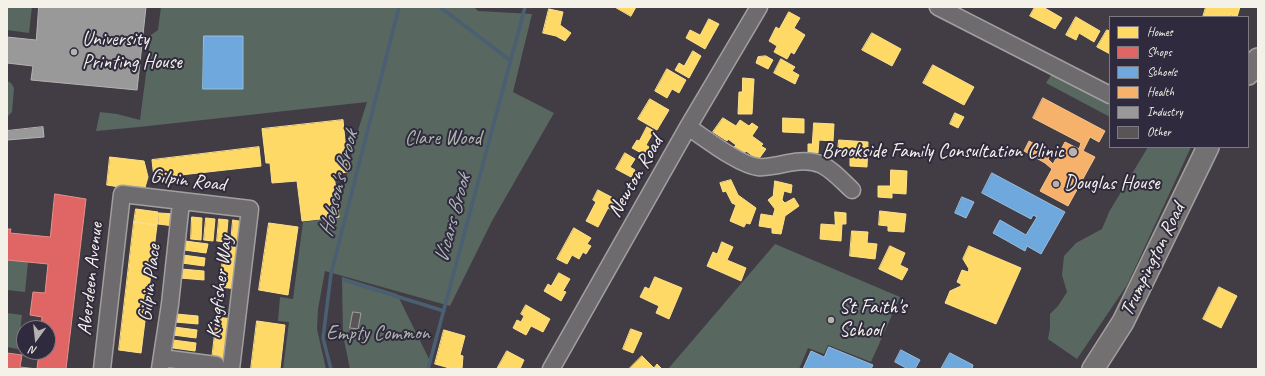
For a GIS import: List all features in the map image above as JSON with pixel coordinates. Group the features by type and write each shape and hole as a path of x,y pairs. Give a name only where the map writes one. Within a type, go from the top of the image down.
{"main road":[{"path":"1249,72 1258,59"},
{"name":"Trumpington Road","path":"1093,369 1123,322 1208,148"}],"street":[{"name":"Newton Road","path":"551,369 688,127 759,7"},
{"path":"938,7 1109,94"},
{"path":"688,127 746,164 758,167 775,166 801,160 816,163 829,168 852,190"},
{"name":"Gilpin Road","path":"122,194 250,210"},
{"name":"Aberdeen Avenue","path":"102,369 122,194"},
{"name":"Gilpin Place","path":"161,363 170,304 181,202"},
{"name":"Kingfisher Way","path":"224,367 250,210"},
{"path":"161,363 224,367"}],"green space":[{"path":"7,7 32,7 29,33 7,30"},
{"name":"Clare Wood","path":"161,7 474,7 478,11 532,14 513,92 554,113 492,221 450,306 325,271 318,309 317,329 326,369 283,369 289,322 278,321 280,297 293,299 303,222 337,218 355,140 367,102 96,131 100,112 117,114 140,120 151,35 158,30"},
{"path":"1052,74 1109,102 1109,116 1046,83"},
{"path":"7,81 11,83 14,88 12,112 7,117"},
{"path":"1147,148 1191,148 1127,285 1077,359 1048,339 1050,314 1058,306 1067,292 1062,275 1064,256 1076,243 1102,229 1109,212"},
{"name":"St Faith's School","path":"775,244 900,297 871,362 828,345 824,354 808,348 799,369 668,369"},
{"path":"7,260 28,262 25,292 7,290"},
{"name":"Empty Common","path":"342,277 397,294 430,361 428,369 350,369 343,335"},
{"path":"7,313 22,315 21,320 16,320 16,349 7,347"}],"building: Homes":[{"path":"615,7 636,7 631,16"},
{"path":"1035,7 1043,7 1062,18 1055,29 1030,16"},
{"path":"1206,7 1240,7 1237,16 1203,16"},
{"path":"549,9 563,12 560,25 571,33 565,41 556,36 543,33"},
{"path":"789,12 800,18 794,28 805,35 794,54 791,52 787,59 774,52 777,46 769,41 776,27 779,29"},
{"path":"1076,17 1100,31 1094,42 1079,33 1076,40 1066,35"},
{"path":"709,19 719,24 705,49 686,38 690,30 700,35"},
{"path":"1107,30 1109,31 1109,53 1097,47"},
{"path":"872,33 901,49 892,66 862,50"},
{"path":"693,51 701,56 689,78 675,70 679,63 684,66"},
{"path":"766,56 773,60 768,69 756,63 758,57"},
{"path":"781,59 795,67 792,71 799,75 795,84 774,73"},
{"path":"933,65 974,87 964,105 923,83"},
{"path":"667,69 686,80 679,93 672,89 667,98 655,91"},
{"path":"743,78 754,79 752,114 738,114 739,92 742,92"},
{"path":"650,99 669,110 657,130 638,119"},
{"path":"955,113 964,117 958,128 950,124"},
{"path":"723,118 736,126 740,120 749,126 752,123 758,127 752,136 763,144 761,146 766,149 758,160 746,151 743,155 733,148 736,145 728,139 727,141 713,132"},
{"path":"783,118 804,119 804,133 783,132"},
{"path":"343,120 348,172 334,174 339,217 302,221 297,181 272,183 270,163 266,163 262,129"},
{"path":"814,123 834,124 833,141 819,140 818,153 808,152 808,144 812,144"},
{"path":"647,127 654,131 646,145 649,147 645,155 632,148 637,140 639,141"},
{"path":"839,140 868,142 867,167 850,166 850,152 838,151"},
{"path":"259,147 261,166 154,178 152,160"},
{"path":"625,153 635,159 630,167 635,170 631,177 616,169"},
{"path":"110,157 144,161 148,177 144,191 107,185"},
{"path":"891,170 907,171 906,194 892,193 892,198 878,197 878,186 890,186"},
{"path":"731,180 738,195 756,208 750,224 746,223 744,227 730,221 736,205 732,203 726,191 723,192 720,183"},
{"path":"775,181 792,185 791,193 784,191 782,200 785,203 794,198 799,206 785,216 781,234 772,233 772,228 759,226 761,214 773,216 775,209 768,200 773,196"},
{"path":"598,190 617,200 612,210 608,208 598,227 586,221 596,202 593,200"},
{"path":"136,209 158,212 157,225 134,222"},
{"path":"880,211 906,214 904,232 888,231 888,226 879,225"},
{"path":"835,212 846,213 846,224 842,224 841,241 820,239 821,224 835,225"},
{"path":"159,213 175,214 174,226 158,224"},
{"path":"192,217 202,218 201,240 191,239"},
{"path":"206,218 215,219 213,241 204,240"},
{"path":"219,219 228,220 226,242 217,241"},
{"path":"233,220 244,222 241,244 231,243"},
{"path":"134,222 157,225 141,353 119,350"},
{"path":"269,223 298,227 288,295 259,290"},
{"path":"574,228 591,238 587,244 591,246 586,254 583,252 579,259 572,255 567,264 557,259"},
{"path":"852,231 868,232 867,243 877,244 875,259 850,256"},
{"path":"185,241 208,244 206,253 184,250"},
{"path":"722,242 733,247 727,260 746,268 741,281 707,266 713,252 717,254"},
{"path":"224,246 241,248 237,289 220,287"},
{"path":"890,246 905,253 900,265 908,269 902,280 879,269"},
{"path":"969,246 1021,268 996,324 945,303 950,291 961,286 961,284 957,282 962,270 968,272 969,269 963,259"},
{"path":"183,255 205,258 204,266 182,263"},
{"path":"181,269 204,271 204,280 180,278"},
{"path":"559,273 570,279 563,291 566,292 561,301 544,291 548,284 551,286"},
{"path":"655,277 682,288 669,319 656,313 659,306 640,297 645,287 649,289"},
{"path":"1219,287 1237,296 1221,328 1203,319"},
{"path":"526,305 550,319 543,332 531,326 526,335 513,328 517,320 521,322 524,316 521,314"},
{"path":"176,314 198,316 198,324 175,322"},
{"path":"217,317 233,319 228,361 212,359"},
{"path":"257,321 285,325 280,369 251,369"},
{"path":"174,327 197,330 196,338 173,335"},
{"path":"631,329 642,333 633,353 623,349"},
{"path":"444,330 465,336 460,355 463,356 462,369 453,369 435,364"},
{"path":"173,340 196,343 195,351 173,348"},
{"path":"507,351 524,360 520,369 497,369"},
{"path":"642,356 654,368 657,364 662,369 629,369"}],"building: Shops":[{"path":"55,194 86,199 66,369 37,369 38,360 56,360 56,320 42,320 42,317 30,315 33,292 45,293 48,264 7,260 7,229 11,229 10,233 50,237"},
{"path":"7,353 16,354 16,360 21,360 20,367 37,369 7,369"}],"building: Schools":[{"path":"204,36 243,36 243,89 203,89"},
{"name":"Douglas House","path":"992,173 1065,212 1041,254 1027,246 1025,251 993,233 1000,220 1026,235 1037,217 1033,215 1031,219 982,193"},
{"path":"962,197 974,202 966,218 955,213"},
{"path":"829,347 873,365 871,369 803,369 811,351 824,357"},
{"path":"901,350 920,360 915,369 908,369 895,362"},
{"path":"950,353 973,365 972,369 941,369"}],"building: Health":[{"name":"Brookside Family Consultation Clinic","path":"1043,98 1105,131 1099,142 1090,137 1083,151 1095,157 1068,206 1040,191 1052,169 1045,163 1024,151 1029,141 1051,153 1048,159 1053,164 1065,142 1079,149 1081,143 1033,118"}],"building: Industry":[{"name":"University Printing House","path":"39,7 146,7 137,90 31,80 33,66 7,63 7,37 36,40"},
{"path":"43,127 44,137 7,140 7,131"}],"building: Other":[{"path":"353,312 361,313 358,329 350,328"}],"waterway":[{"name":"Hobson's Brook","path":"331,369 323,338 331,274 399,7"},
{"path":"440,7 511,61"},
{"name":"Vicars Brook","path":"428,369 525,7"},
{"path":"344,280 444,311"}],"place":[{"name":"University Printing House","path":"74,52"},
{"name":"Brookside Family Consultation Clinic","path":"1073,152"},
{"name":"Douglas House","path":"1056,184"},
{"name":"St Faith's School","path":"831,320"}]}
